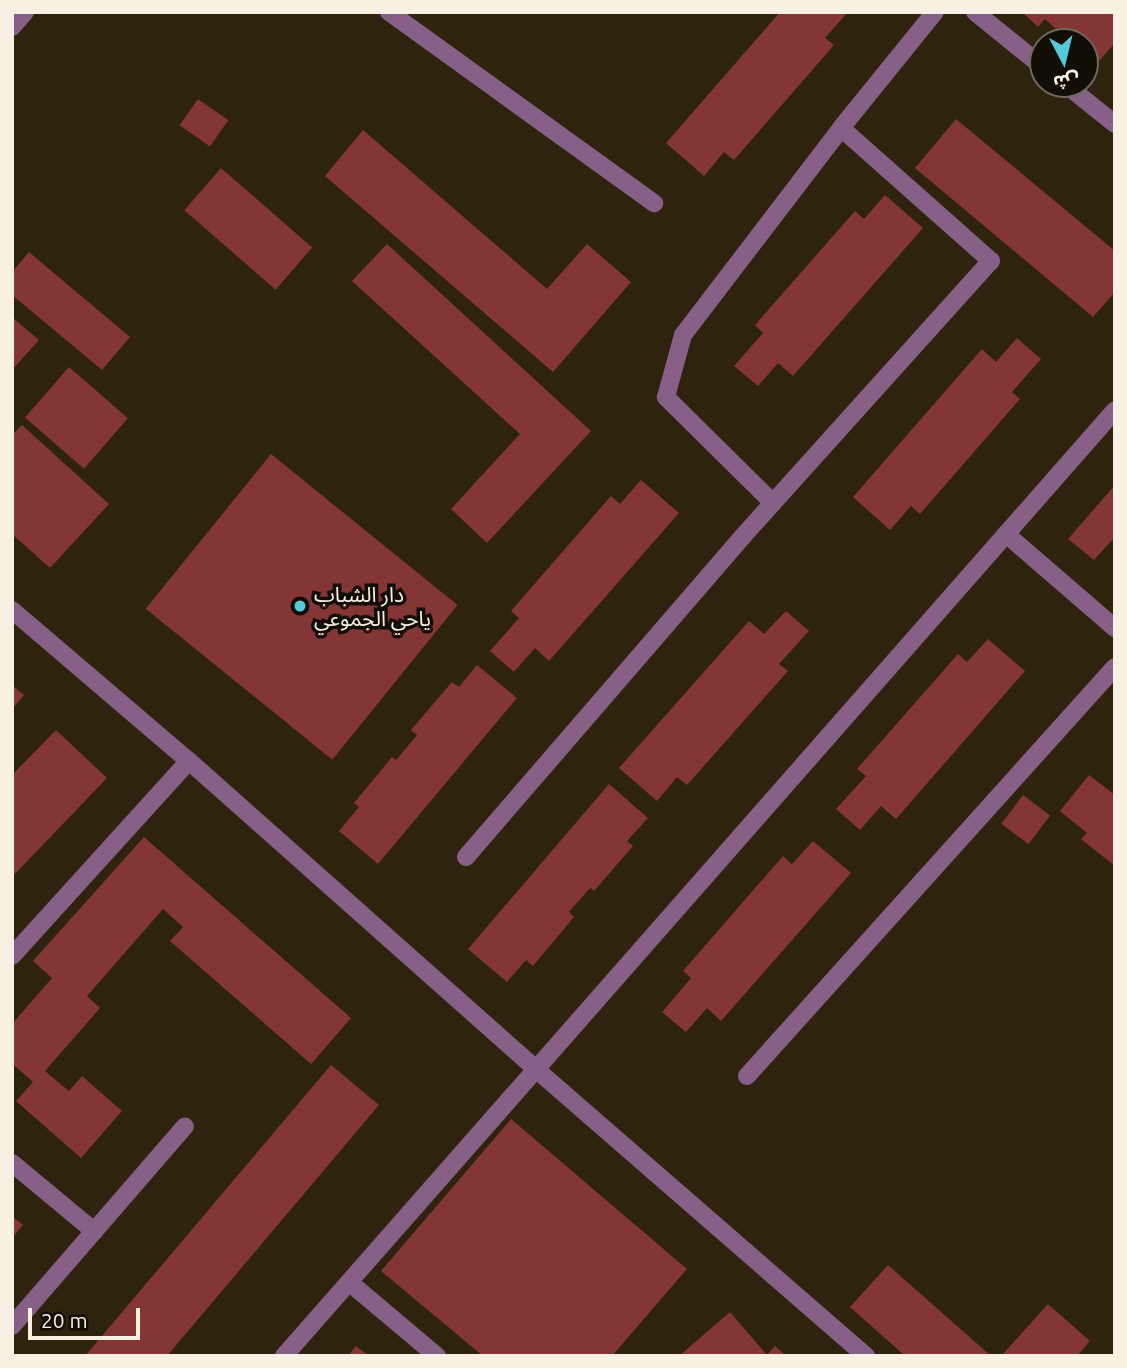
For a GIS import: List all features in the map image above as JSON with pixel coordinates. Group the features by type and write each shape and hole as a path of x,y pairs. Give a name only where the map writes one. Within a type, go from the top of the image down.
{"street":[{"path":"12,27 25,12"},
{"path":"389,12 653,204"},
{"path":"773,503 666,397 683,335 841,128 935,12"},
{"path":"975,12 1029,56"},
{"path":"1082,98 1115,124"},
{"path":"466,857 773,503 991,261 841,128"},
{"path":"284,1356 538,1071 1115,410"},
{"path":"1006,534 1115,628"},
{"path":"12,610 189,761 538,1071 866,1356"},
{"path":"747,1076 1115,667"},
{"path":"12,956 189,761"},
{"path":"12,1326 185,1126"},
{"path":"12,1163 94,1231"},
{"path":"349,1282 437,1356"}],"building":[{"path":"780,12 848,12 825,38 834,45 734,160 724,152 704,176 666,143"},
{"path":"1022,12 1115,12 1115,43 1099,61 1099,28 1055,28 1045,19 1038,27"},
{"path":"198,99 228,120 210,146 180,125"},
{"path":"956,119 1115,251 1115,292 1093,317 915,168"},
{"path":"363,130 547,289 587,244 631,282 553,372 325,176"},
{"path":"221,168 312,247 276,290 184,210"},
{"path":"885,195 923,228 793,376 778,363 758,386 734,366 763,333 755,325 855,211 864,219"},
{"path":"387,244 591,431 487,543 451,509 520,434 352,281"},
{"path":"29,252 130,337 102,370 12,295 12,272"},
{"path":"12,317 39,340 12,370"},
{"path":"1017,338 1041,359 1012,392 1020,399 920,514 911,506 890,530 853,497 982,349 996,362"},
{"path":"69,367 128,418 84,469 25,418"},
{"path":"22,425 109,504 50,568 12,534 12,435"},
{"name":"دار الشباب ياحي الجموعي","path":"271,454 458,605 332,760 146,609"},
{"path":"641,480 679,513 549,661 535,648 514,672 490,651 519,618 511,611 611,496 620,504"},
{"path":"1115,485 1115,537 1094,560 1068,539"},
{"path":"786,611 809,631 779,664 788,671 687,785 677,777 657,801 619,768 749,621 764,634"},
{"path":"988,639 1025,671 896,819 881,806 860,830 836,809 866,776 857,769 958,654 967,662"},
{"path":"477,665 517,698 378,864 339,831 359,807 354,803 392,757 396,760 417,735 411,730 452,682 459,687"},
{"path":"12,685 24,695 12,709"},
{"path":"56,730 107,778 12,877 12,775"},
{"path":"1089,775 1115,795 1115,866 1081,839 1087,833 1060,811"},
{"path":"609,784 648,818 627,841 633,846 594,891 590,888 569,912 574,917 533,966 526,960 507,982 468,949"},
{"path":"1023,795 1050,815 1028,844 1001,824"},
{"path":"144,837 351,1018 311,1064 170,941 183,927 163,909 87,996 100,1008 45,1071 69,1091 82,1076 122,1111 81,1158 16,1101 33,1082 15,1066 12,1069 12,1024 52,978 33,961"},
{"path":"813,841 851,873 721,1021 707,1008 686,1032 662,1012 691,978 683,971 783,856 792,864"},
{"path":"331,1065 379,1105 167,1356 85,1356"},
{"path":"511,1119 687,1269 612,1356 483,1356 381,1271"},
{"path":"12,1216 23,1225 12,1238"},
{"path":"888,1265 991,1356 905,1356 850,1307"},
{"path":"1048,1304 1090,1341 1077,1356 1001,1356"},
{"path":"730,1312 767,1355 775,1346 786,1356 679,1356"},
{"path":"356,1346 369,1356 348,1356"}],"place":[{"name":"دار الشباب ياحي الجموعي","path":"300,606"}]}
